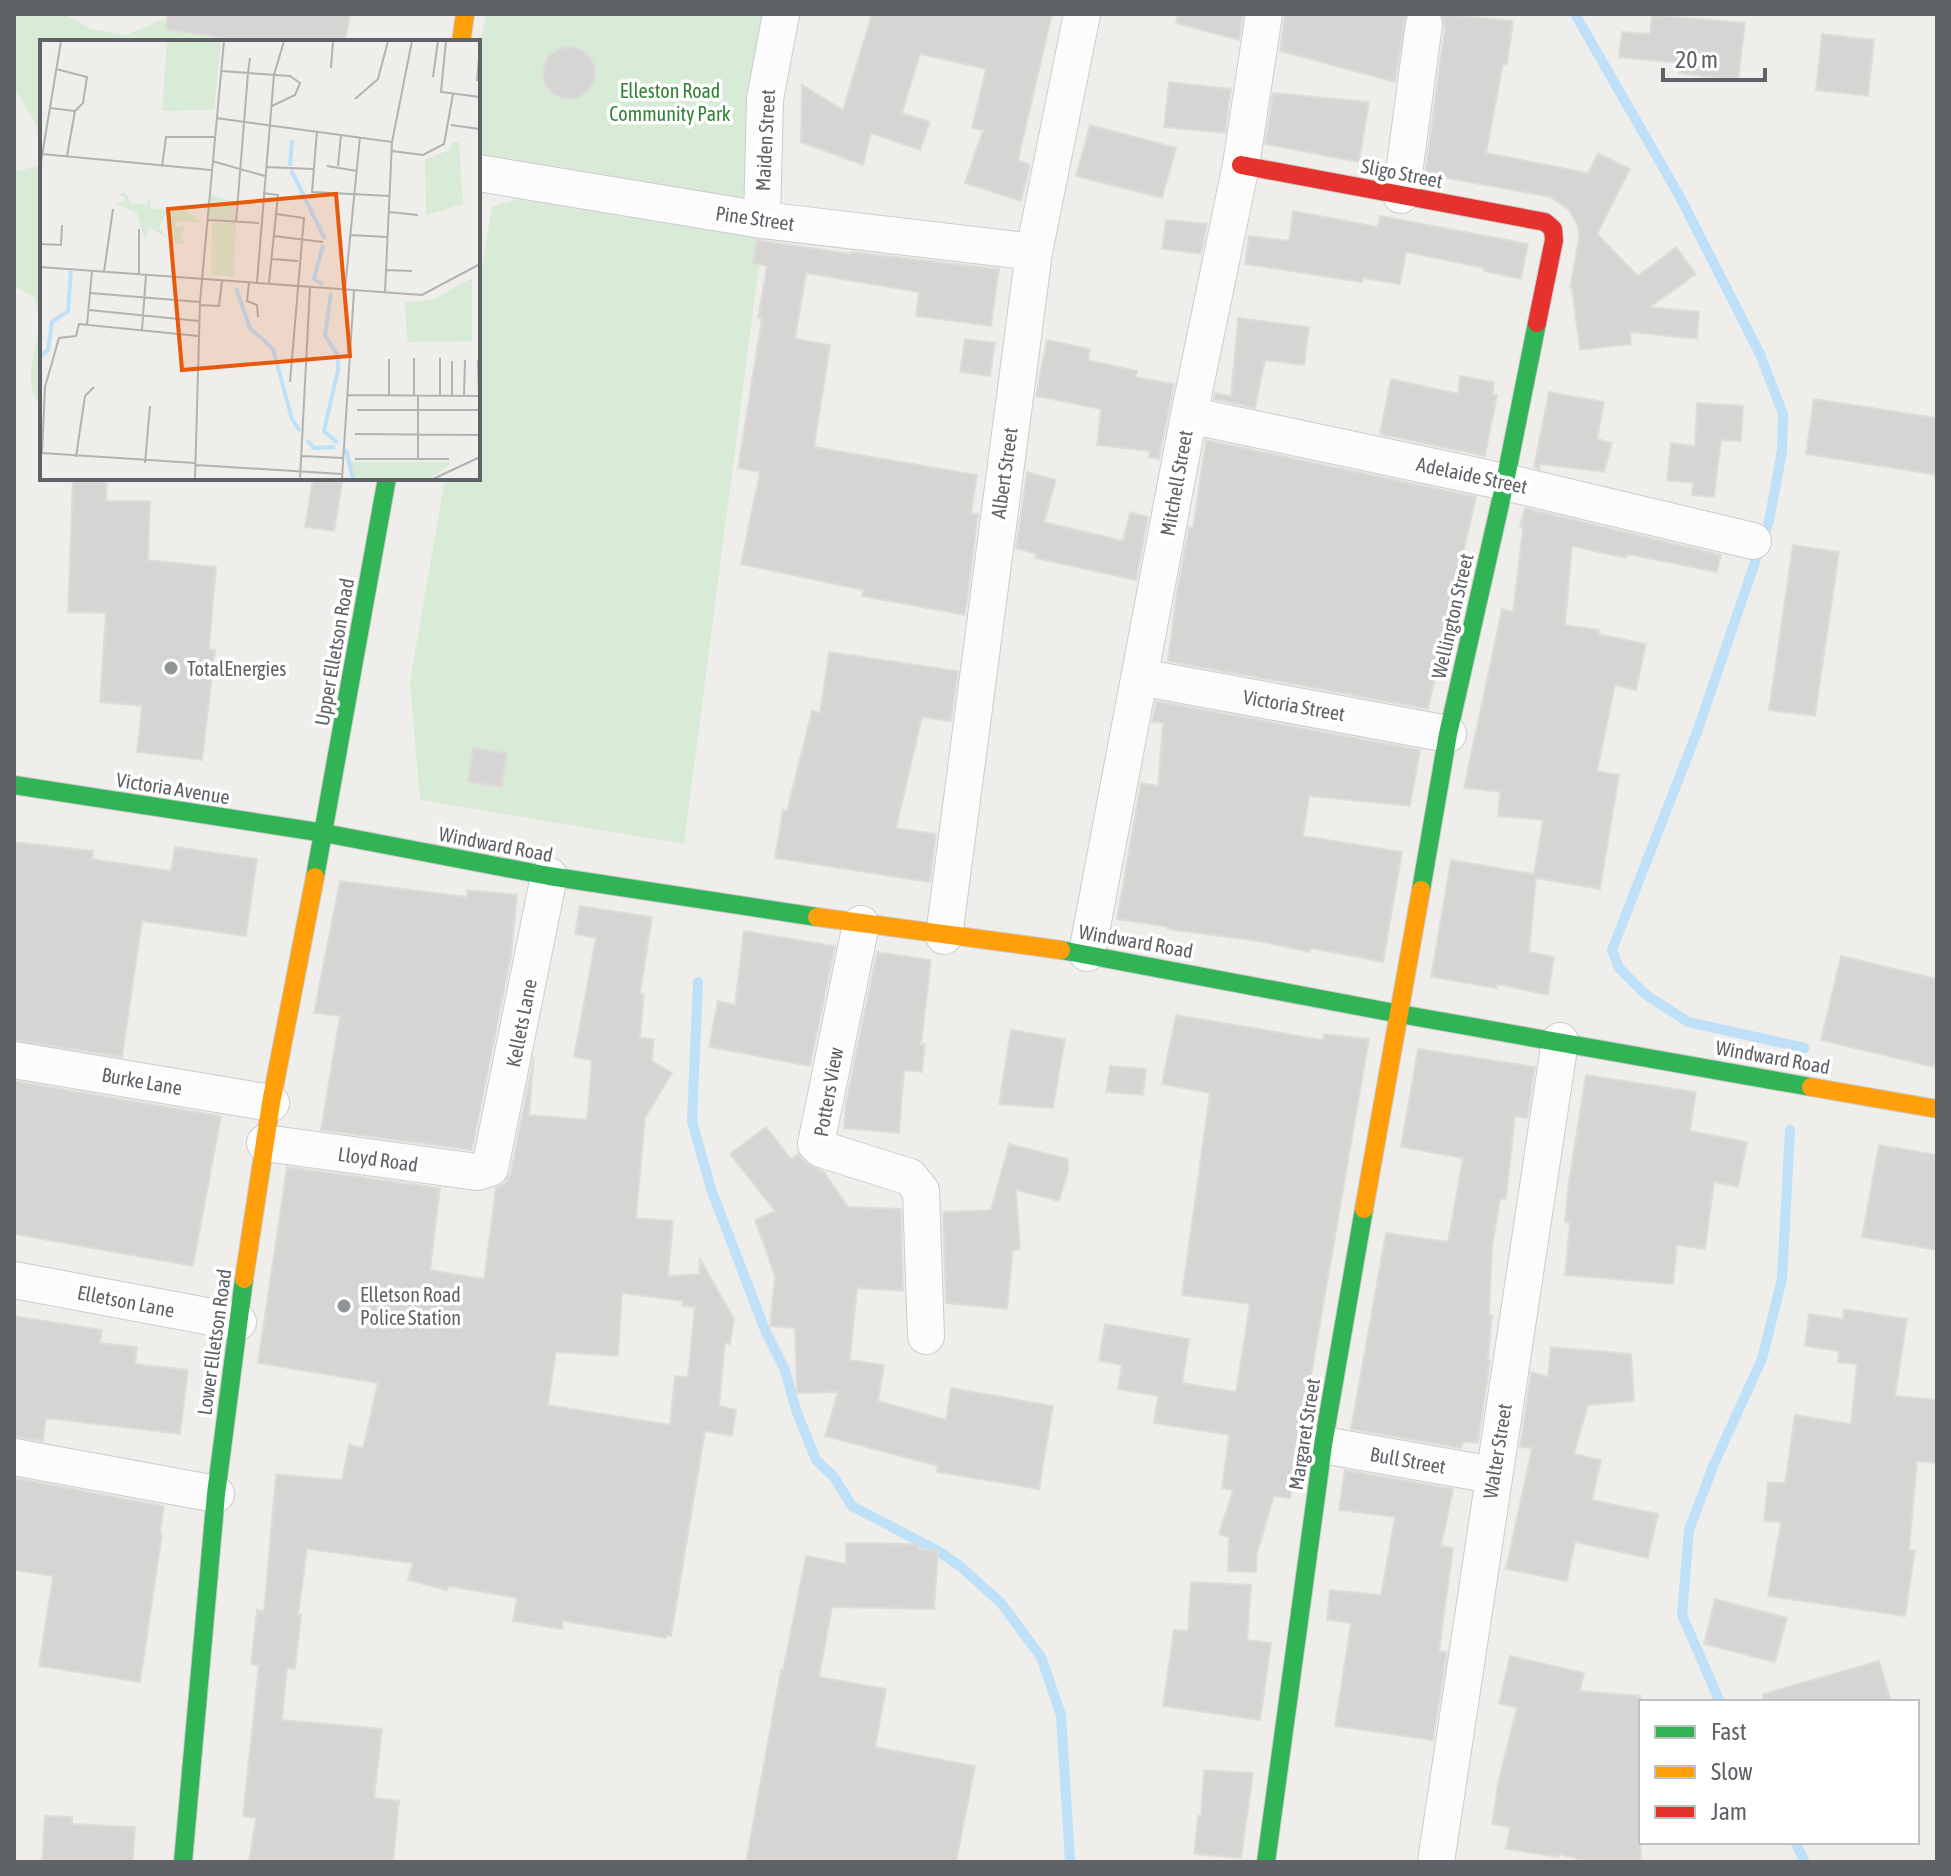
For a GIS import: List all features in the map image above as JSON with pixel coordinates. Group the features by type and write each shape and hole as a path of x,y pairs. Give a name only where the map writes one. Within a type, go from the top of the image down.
{"street":[{"path":"461,40 465,14"},
{"name":"Maiden Street","path":"762,220 765,99 781,14"},
{"name":"Albert Street","path":"944,936 1034,252 1082,14"},
{"name":"Mitchell Street","path":"1087,953 1189,415 1241,165 1264,14"},
{"path":"1401,195 1424,24"},
{"name":"Sligo Street","path":"1241,165 1545,222 1553,229"},
{"name":"Pine Street","path":"480,173 762,220 1034,252"},
{"name":"Wellington Street","path":"1400,1014 1448,734 1505,482 1554,240 1553,229"},
{"name":"Adelaide Street","path":"1189,415 1505,482 1753,541"},
{"name":"Upper Elletson Road","path":"324,833 387,480"},
{"name":"Victoria Street","path":"1140,677 1448,734"},
{"name":"Victoria Avenue","path":"14,785 324,833"},
{"name":"Windward Road","path":"324,833 549,876 944,936 1087,953 1400,1014 1937,1109"},
{"name":"Lower Elletson Road","path":"183,1862 216,1494 238,1322 271,1103 324,833"},
{"name":"Kellets Lane","path":"490,1168 549,876"},
{"name":"Potters View","path":"861,924 816,1144 821,1149 910,1177 921,1191 926,1336"},
{"name":"Margaret Street","path":"1266,1862 1323,1445 1400,1014"},
{"name":"Walter Street","path":"1436,1862 1560,1041"},
{"name":"Burke Lane","path":"14,1060 271,1103"},
{"name":"Lloyd Road","path":"265,1143 477,1172 490,1168"},
{"name":"Elletson Lane","path":"14,1280 238,1322"},
{"name":"Bull Street","path":"1323,1445 1493,1475"},
{"path":"14,1457 216,1494"}],"green space":[{"path":"14,14 64,14 91,29 126,35 161,20 202,31 212,40 40,40 40,149 36,125 14,87"},
{"name":"Elleston Road Community Park","path":"486,14 769,14 753,189 738,200 480,160 480,47"},
{"path":"40,166 40,403 35,397 31,377 39,323 37,310 34,297 14,286 14,172"},
{"path":"525,197 764,226 684,844 420,800 410,682 445,480 480,480 480,278 492,207"}],"building":[{"path":"167,14 350,14 345,40 232,40 166,29"},
{"path":"872,14 1052,14 1018,160 1030,165 1021,201 965,183 983,130 972,128 986,69 920,54 902,113 930,122 920,150 871,133 863,165 801,142 802,85 843,110"},
{"path":"1178,14 1243,14 1239,40 1176,23"},
{"path":"1285,14 1406,14 1395,82 1280,51"},
{"path":"1442,14 1513,21 1507,65 1503,64 1486,153 1588,173 1598,153 1630,169 1597,234 1638,276 1676,247 1696,274 1650,307 1699,312 1697,339 1630,332 1631,344 1580,350 1570,288 1579,238 1578,226 1569,210 1550,197 1425,174 1445,27"},
{"path":"1652,15 1745,23 1738,81 1679,73 1680,63 1619,57 1622,32 1650,34"},
{"path":"1822,34 1874,40 1868,96 1816,90"},
{"path":"569,47 588,54 595,73 588,92 569,99 550,92 543,73 550,54"},
{"path":"1169,82 1231,89 1225,133 1164,127"},
{"path":"1273,93 1369,102 1359,162 1265,144"},
{"path":"1090,125 1176,148 1162,198 1076,176"},
{"path":"1293,211 1378,227 1380,216 1528,244 1521,279 1406,252 1400,284 1363,278 1362,282 1245,264 1249,236 1289,241"},
{"path":"1166,220 1207,224 1201,254 1162,249"},
{"path":"757,240 851,254 999,269 991,326 916,316 919,292 806,273 795,339 830,345 814,447 977,475 971,513 978,514 965,615 862,596 863,590 741,564 760,472 738,468 762,318 758,318 767,266 753,263"},
{"path":"1238,318 1309,327 1304,365 1265,360 1255,408 1214,399 1215,393 1231,396"},
{"path":"965,339 995,343 990,376 960,372"},
{"path":"1047,340 1090,349 1088,360 1137,371 1135,377 1174,384 1159,459 1149,457 1150,451 1097,445 1101,409 1036,396"},
{"path":"1460,376 1494,382 1493,395 1497,395 1485,456 1380,434 1391,379 1458,394"},
{"path":"1549,392 1604,402 1597,439 1612,443 1604,472 1540,464 1539,469 1534,467"},
{"path":"1814,399 1937,418 1937,475 1806,454"},
{"path":"1697,403 1743,406 1741,441 1721,440 1714,497 1692,495 1693,483 1667,480 1671,443 1695,446"},
{"path":"1206,440 1476,497 1428,709 1168,661 1177,591 1189,527 1193,528"},
{"path":"1027,472 1056,480 1044,522 1123,541 1130,512 1148,517 1136,580 1035,558 1036,554 1016,548"},
{"path":"73,480 107,480 106,501 150,501 148,560 216,567 209,649 215,650 202,760 137,752 142,706 100,702 106,613 68,612"},
{"path":"313,480 343,480 334,531 305,527"},
{"path":"1525,508 1721,555 1717,572 1572,546 1565,625 1599,630 1598,634 1646,644 1636,690 1615,685 1597,771 1619,775 1600,889 1536,878 1529,952 1554,957 1548,995 1497,984 1497,988 1431,977 1451,860 1534,874 1543,820 1498,816 1500,792 1464,788 1502,609 1513,612 1523,528 1520,527"},
{"path":"1793,545 1839,552 1815,716 1769,710"},
{"path":"829,652 958,671 951,721 922,717 896,828 936,834 930,882 775,858 783,810 787,811 812,711 820,713"},
{"path":"1156,701 1420,750 1410,806 1309,796 1303,836 1402,852 1383,962 1117,919 1141,783 1158,786 1163,723 1152,722"},
{"path":"473,748 507,753 502,787 468,782"},
{"path":"14,842 93,851 92,859 171,871 175,847 257,859 246,936 142,921 122,1057 14,1040"},
{"path":"340,881 467,897 467,890 517,895 511,956 472,1150 321,1130 340,1016 314,1013"},
{"path":"580,906 652,917 640,994 644,994 640,1038 654,1039 652,1061 672,1073 645,1118 636,1218 673,1221 668,1276 699,1274 700,1259 734,1319 730,1344 725,1343 719,1406 736,1410 732,1436 705,1431 671,1636 666,1635 666,1638 563,1621 562,1629 513,1621 517,1598 448,1586 447,1590 408,1580 413,1563 307,1549 295,1669 287,1668 282,1720 382,1729 374,1798 399,1801 393,1862 249,1862 256,1818 243,1816 259,1665 251,1664 257,1610 264,1611 276,1474 342,1480 349,1445 363,1448 378,1383 258,1363 287,1167 440,1188 430,1270 484,1279 496,1188 505,1183 511,1172 534,1056 529,1115 587,1120 592,1060 574,1057 596,938 575,934","holes":["622,1293 683,1301 682,1306 695,1307 688,1377 675,1376 670,1425 548,1405 556,1352 618,1356"]},
{"path":"744,931 835,946 810,1066 709,1047 718,1001 735,1005"},
{"path":"877,952 931,960 921,1044 925,1044 922,1072 904,1070 899,1133 844,1128 846,1103"},
{"path":"1841,956 1937,979 1937,1053 1934,1067 1821,1040"},
{"path":"1176,1015 1323,1040 1324,1034 1369,1039 1290,1498 1274,1496 1257,1553 1256,1572 1228,1571 1229,1537 1219,1534 1233,1490 1222,1488 1229,1435 1154,1423 1158,1396 1118,1389 1122,1365 1099,1361 1105,1324 1189,1339 1182,1383 1236,1392 1250,1304 1182,1295 1210,1093 1162,1084"},
{"path":"1011,1030 1065,1039 1053,1108 999,1104"},
{"path":"1418,1049 1535,1067 1527,1118 1515,1116 1506,1199 1500,1199 1492,1247 1490,1361 1478,1443 1463,1442 1461,1448 1351,1429 1386,1233 1448,1242 1463,1158 1401,1147"},
{"path":"1110,1066 1146,1069 1143,1095 1106,1092"},
{"path":"1586,1075 1696,1092 1690,1131 1747,1142 1738,1187 1714,1182 1705,1249 1677,1245 1673,1284 1565,1275 1570,1223 1565,1222 1569,1181"},
{"path":"14,1081 221,1116 193,1266 14,1234"},
{"path":"766,1127 791,1159 798,1154 807,1164 824,1172 848,1207 901,1209 903,1291 857,1288 850,1360 884,1365 878,1401 946,1420 951,1388 1053,1406 1039,1489 937,1472 938,1466 825,1436 838,1392 797,1393 795,1328 770,1326 775,1276 755,1220 775,1211 730,1154"},
{"path":"1009,1144 1068,1159 1068,1171 1059,1201 1016,1190 1020,1249 1013,1250 1007,1309 946,1303 943,1212 991,1210"},
{"path":"1879,1145 1937,1155 1937,1250 1862,1237"},
{"path":"1844,1309 1907,1319 1895,1396 1937,1400 1937,1463 1917,1461 1909,1550 1915,1551 1905,1616 1768,1596 1781,1522 1764,1521 1768,1482 1785,1483 1795,1415 1851,1424 1857,1364 1838,1362 1839,1351 1805,1346 1809,1314 1843,1319"},
{"path":"14,1316 102,1330 100,1343 137,1347 135,1364 188,1370 180,1434 46,1418 43,1441 14,1437"},
{"path":"1551,1347 1631,1354 1634,1401 1588,1405 1574,1454 1601,1460 1592,1500 1658,1514 1648,1558 1575,1542 1567,1581 1506,1569 1532,1448 1520,1447 1531,1372 1548,1377"},
{"path":"1345,1470 1453,1489 1441,1546 1453,1548 1439,1651 1447,1652 1433,1740 1335,1726 1351,1623 1327,1620 1330,1590 1381,1595 1395,1517 1339,1510"},
{"path":"14,1478 164,1506 140,1682 39,1666 53,1576 14,1570"},
{"path":"846,1543 918,1544 918,1549 938,1551 934,1609 832,1607 819,1677 886,1689 875,1747 975,1766 956,1862 746,1862 781,1670 806,1556 846,1564"},
{"path":"1191,1582 1251,1585 1247,1640 1271,1643 1260,1720 1163,1706 1174,1630 1188,1631"},
{"path":"1715,1599 1787,1618 1775,1662 1704,1644"},
{"path":"1510,1656 1584,1673 1580,1691 1641,1696 1641,1862 1590,1862 1559,1854 1559,1857 1506,1849 1510,1827 1492,1824 1498,1784 1517,1708 1499,1703"},
{"path":"1879,1661 1890,1700 1764,1700 1763,1694"},
{"path":"1204,1770 1253,1773 1241,1858 1194,1854 1198,1816 1201,1816"},
{"path":"45,1816 72,1817 72,1824 135,1827 133,1862 42,1862"}],"waterway":[{"path":"1575,14 1680,197 1760,354 1783,414 1782,451 1769,521 1697,732 1612,950 1619,968 1645,994 1688,1022 1805,1048"},
{"path":"698,982 692,1121 711,1189 765,1330 785,1370 796,1410 816,1460 834,1477 852,1506 938,1551 960,1566 1001,1603 1041,1657 1061,1715 1070,1862"},
{"path":"1719,1700 1682,1615 1689,1530 1714,1464 1762,1359 1782,1279 1790,1130"},
{"path":"1796,1844 1805,1862"}],"traffic: fast":[{"path":"1421,890 1448,734 1537,323"},
{"path":"315,877 387,480"},
{"path":"14,785 324,833 549,876 817,917"},
{"path":"1061,950 1811,1087"},
{"path":"1266,1862 1323,1445 1364,1209"},
{"path":"183,1862 216,1494 244,1279"}],"traffic: slow":[{"path":"461,40 465,14"},
{"path":"244,1279 271,1103 315,877"},
{"path":"1364,1209 1421,890"},
{"path":"817,917 1061,950"},
{"path":"1811,1087 1937,1109"}],"traffic: jam":[{"path":"1241,165 1545,222 1553,229 1554,240 1537,323"}],"place":[{"name":"TotalEnergies","path":"171,668"},
{"name":"Elletson Road Police Station","path":"344,1306"}]}
